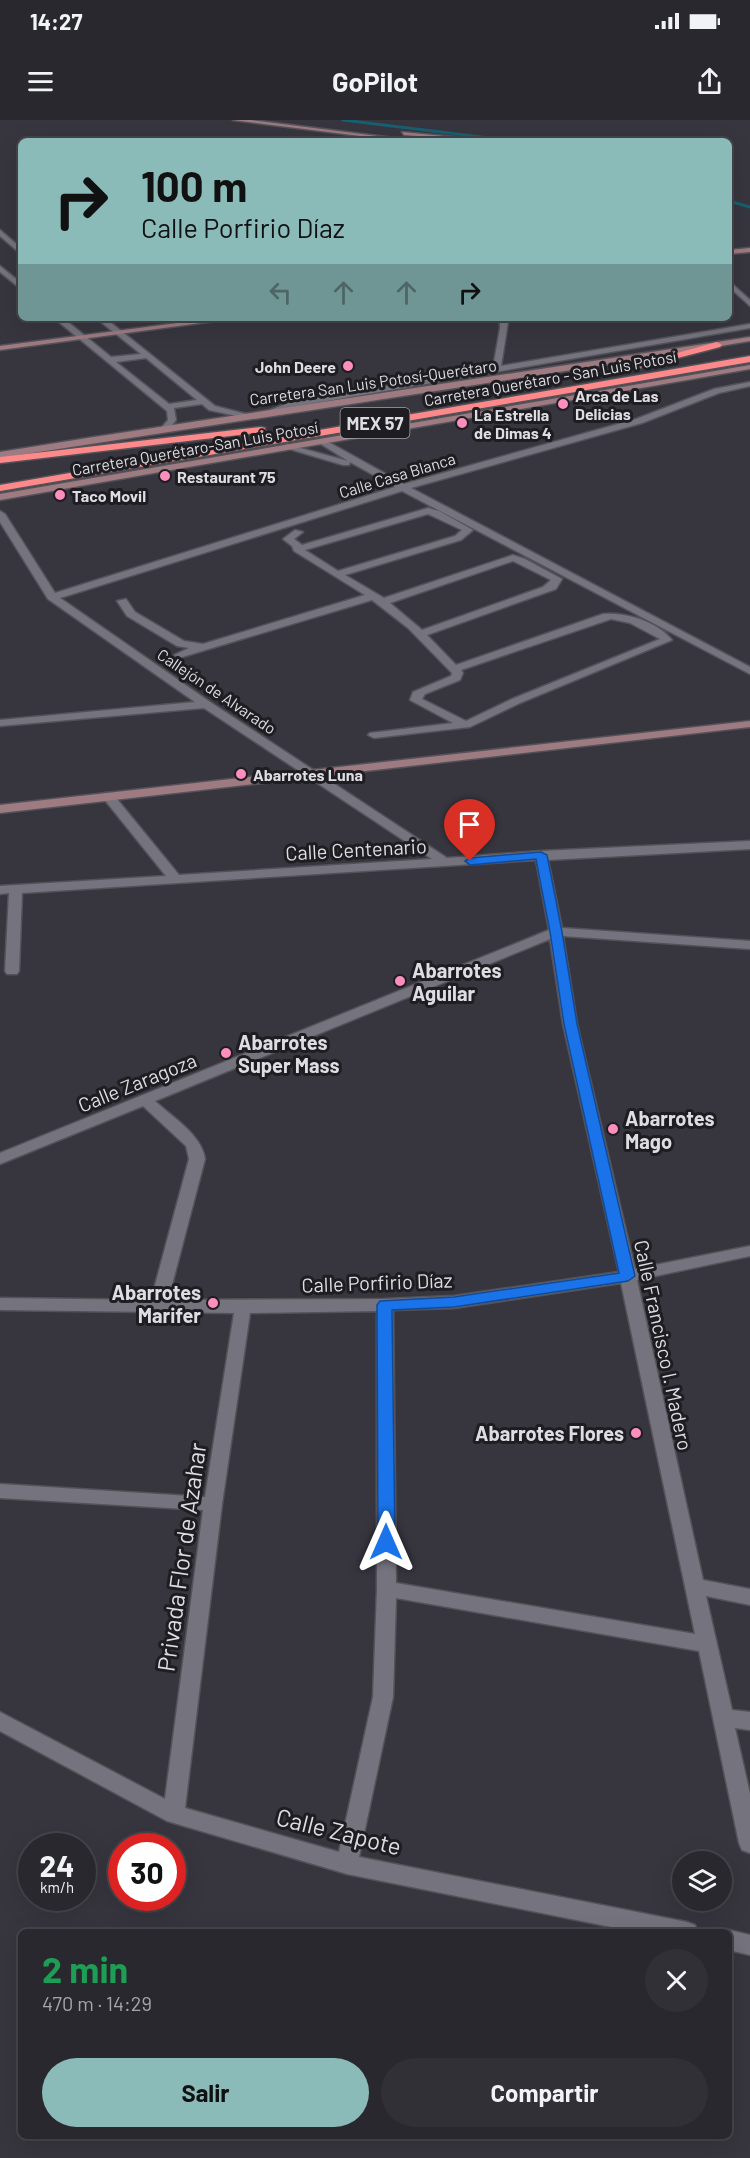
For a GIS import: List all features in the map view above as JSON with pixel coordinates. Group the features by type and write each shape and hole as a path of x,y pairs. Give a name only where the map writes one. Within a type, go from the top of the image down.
{"highway":[{"path":"620,370 717,345"},
{"name":"Carretera Querétaro - San Luis Potosí","path":"481,393 750,348"},
{"name":"Carretera Querétaro - San Luis Potosí","path":"0,488 750,358"},
{"path":"324,440 405,418"},
{"path":"68,463 273,428"},
{"path":"0,460 261,430"}],"main road":[{"path":"236,120 388,138"},
{"path":"297,120 449,138"},
{"path":"300,128 310,122"},
{"path":"732,252 750,250"},
{"path":"732,258 750,257"},
{"path":"0,348 156,321"},
{"path":"0,340 119,332 209,321"},
{"name":"Carretera San Luis Potosí-Querétaro","path":"0,455 166,427 388,396 750,339"},
{"name":"Carretera Querétaro-San Luis Potosí","path":"0,497 750,367"},
{"path":"0,809 750,724"}],"street":[{"path":"0,232 18,249"},
{"path":"0,268 18,284"},
{"path":"732,286 750,304"},
{"path":"62,321 171,410 172,420 166,427"},
{"path":"104,321 217,411 246,415"},
{"path":"497,371 498,354 505,335 502,321"},
{"path":"269,412 291,405 750,326"},
{"path":"110,360 148,355"},
{"name":"Calle Casa Blanca","path":"295,528 410,490 639,421 717,391 750,384"},
{"path":"166,407 203,401"},
{"path":"324,440 374,472 750,671"},
{"path":"289,446 374,472"},
{"path":"297,547 428,511 446,518 468,532 459,538 337,574"},
{"name":"Callejón de Alvarado","path":"0,514 52,597 206,704 447,864"},
{"path":"295,528 288,539 337,574 383,602 421,634 455,674"},
{"path":"52,597 295,528"},
{"path":"383,602 513,558 557,579 552,587 421,634"},
{"path":"179,655 373,596"},
{"path":"122,601 131,614 181,644 203,648"},
{"path":"374,735 466,725 516,701 667,640 645,626 617,615 603,617 455,674 417,694 416,700 466,725"},
{"path":"0,723 206,704"},
{"path":"108,796 175,879"},
{"name":"Calle Centenario","path":"0,890 447,864 541,855 750,845"},
{"name":"Calle Francisco I. Madero","path":"541,855 570,1024 628,1276 750,1844"},
{"path":"12,971 16,889"},
{"path":"556,932 750,945"},
{"name":"Calle Zaragoza","path":"0,1159 556,932"},
{"path":"145,1100 192,1143 197,1159 158,1306"},
{"name":"Calle Porfirio Díaz","path":"0,1304 243,1306 454,1302 628,1276 750,1251"},
{"path":"347,1864 382,1697 387,1589 385,1305"},
{"name":"Privada Flor de Azahar","path":"174,1814 213,1504 243,1306"},
{"path":"0,1491 213,1504"},
{"path":"695,1586 750,1598"},
{"path":"387,1589 706,1644"},
{"path":"724,1718 750,1721"},
{"name":"Calle Zapote","path":"0,1721 174,1814 347,1864 672,1929"},
{"path":"732,1942 750,1945"}],"waterway":[{"path":"343,120 490,138"},
{"path":"732,202 750,207"}],"place":[{"name":"John Deere","path":"348,366"},
{"name":"Arca de Las Delicias","path":"563,404"},
{"name":"La Estrella de Dimas 4","path":"462,423"},
{"name":"Restaurant 75","path":"165,476"},
{"name":"Taco Movil","path":"60,495"},
{"name":"Abarrotes Luna","path":"241,774"},
{"name":"Abarrotes Aguilar","path":"400,981"},
{"name":"Abarrotes Super Mass","path":"226,1053"},
{"name":"Abarrotes Mago","path":"613,1129"},
{"name":"Abarrotes Marifer","path":"213,1303"},
{"name":"Abarrotes Flores","path":"636,1433"}],"route":[{"path":"386,1542 385,1305 454,1302 522,1294 628,1276 570,1024 541,855 470,861"}]}
